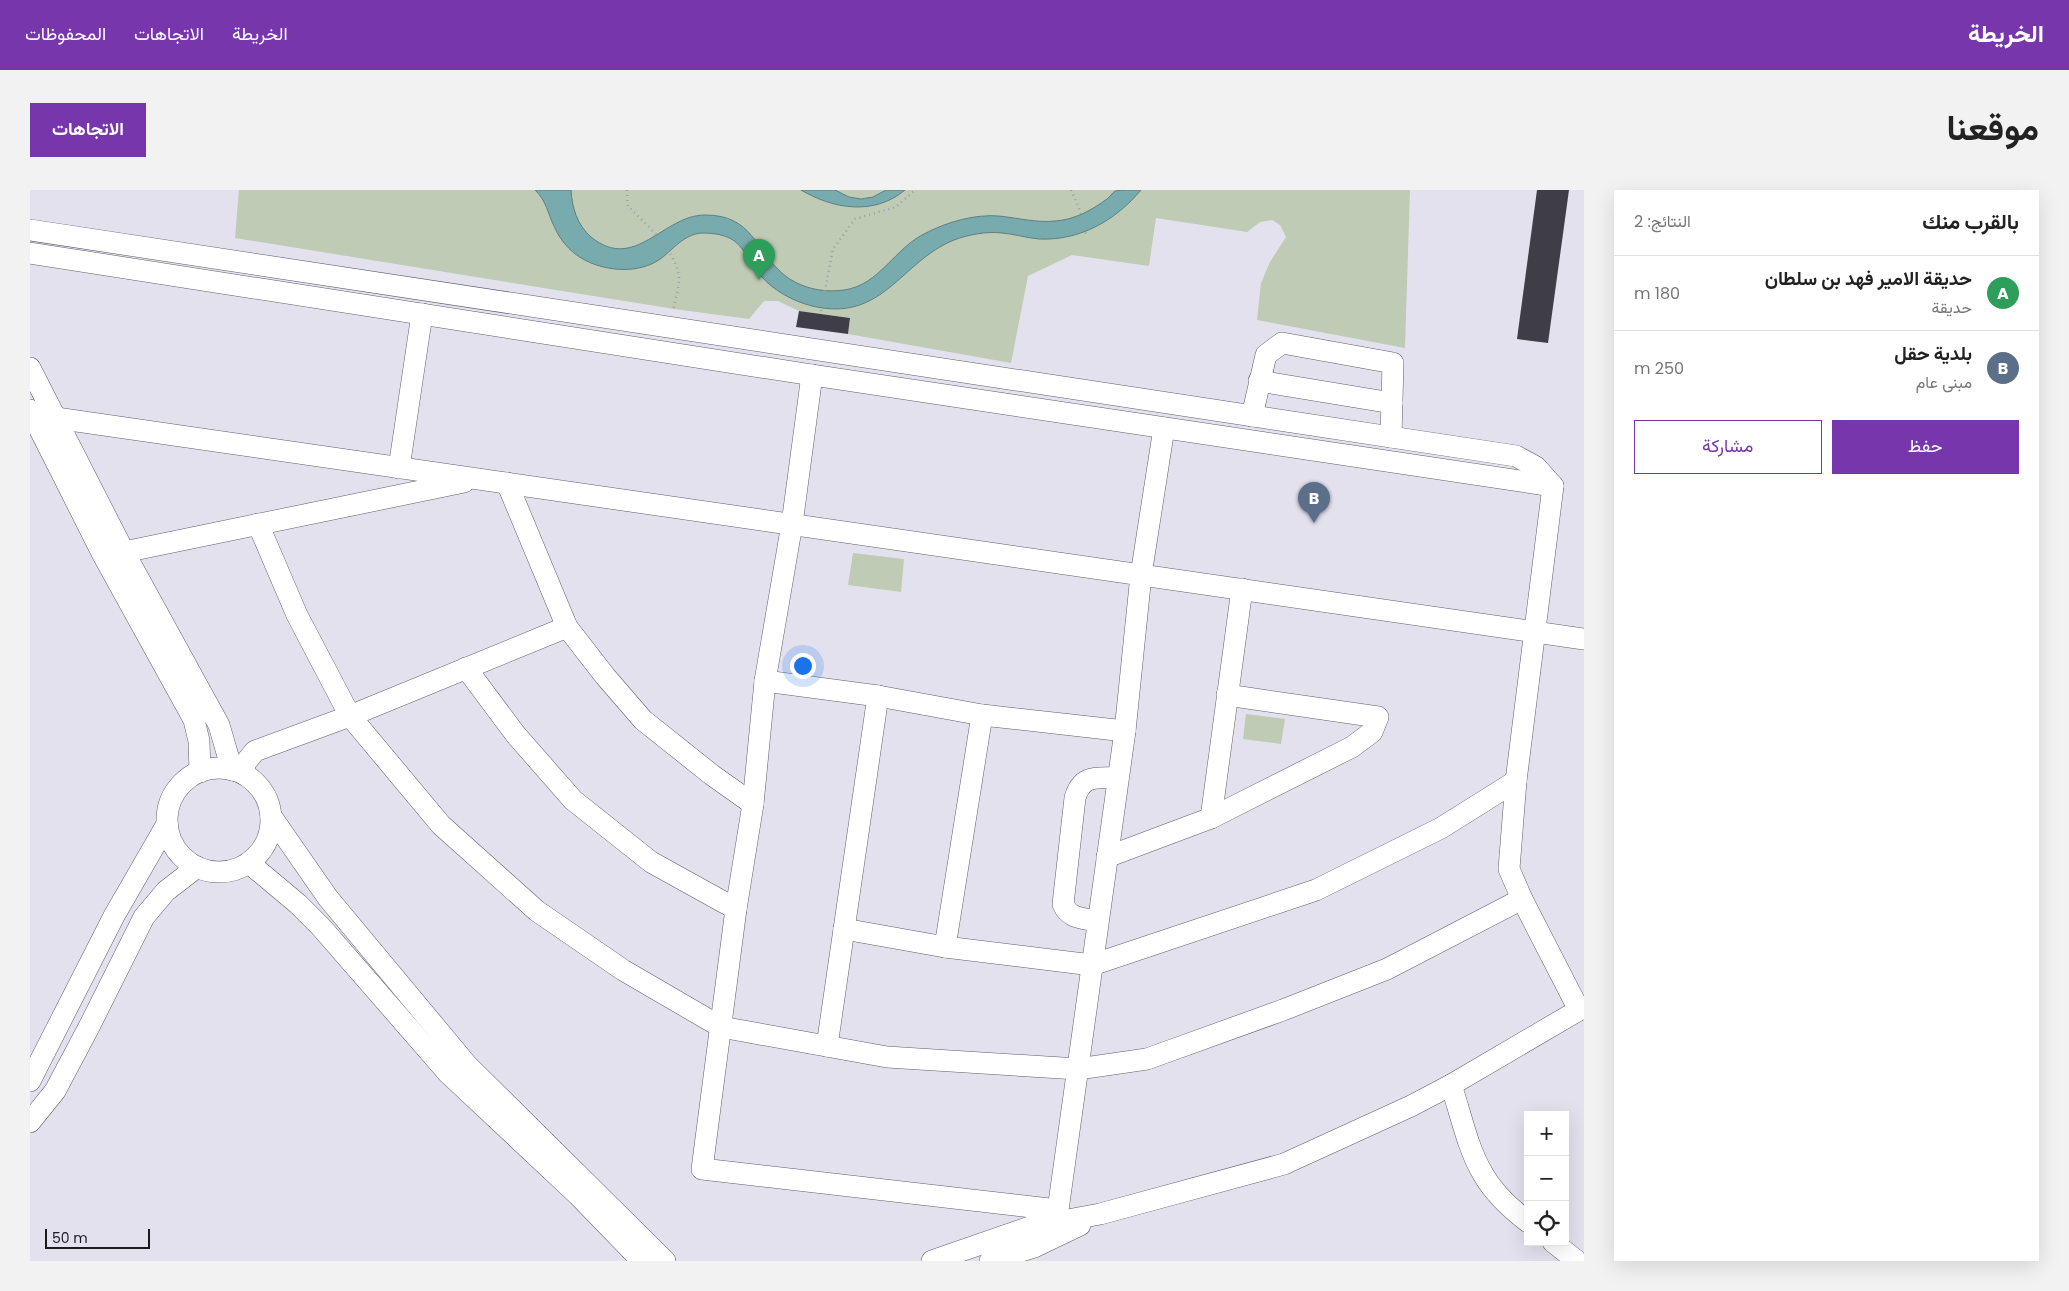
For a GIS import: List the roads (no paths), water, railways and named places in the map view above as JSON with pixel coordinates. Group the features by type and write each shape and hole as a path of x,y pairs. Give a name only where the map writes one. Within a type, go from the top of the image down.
{"street":[{"path":"30,230 1516,456 1523,471"},
{"path":"30,252 812,375 1366,458 1523,471 1553,486 1516,781 1509,869 1522,899 1582,1009 1452,1085 1411,1106 1284,1164 1100,1214 1050,1225 1030,1227 932,1261"},
{"path":"399,468 422,314"},
{"path":"1252,416 1266,354 1282,343 1393,363 1391,437"},
{"path":"30,368 124,552 219,725 237,771"},
{"path":"812,375 792,524 765,681 753,804 736,910 702,1169 1050,1225"},
{"path":"1259,381 1392,403"},
{"path":"30,410 103,556 194,720 199,740 200,772"},
{"path":"56,418 1584,639"},
{"path":"990,1261 1050,1225 1078,1069 1097,921 1125,732 1141,575 1164,428"},
{"path":"1366,458 1370,434"},
{"path":"124,552 479,479"},
{"path":"507,483 567,627 605,676 643,720 712,775 753,804"},
{"path":"258,524 297,615 350,716 441,825 537,911 622,970 721,1027 887,1057 1078,1069 1147,1059 1283,1010 1387,969 1522,899"},
{"path":"1211,818 1242,589"},
{"path":"237,771 255,751 350,716 567,627"},
{"path":"466,668 516,735 573,800 651,862 736,910"},
{"path":"765,681 878,696 982,715 1125,732"},
{"path":"827,1046 878,696"},
{"path":"1107,857 1211,818 1352,747 1372,732 1378,717 1227,696"},
{"path":"945,947 982,715"},
{"path":"30,1081 114,916 167,824 169,808 175,792 182,784 200,772 210,769 237,771 251,779 262,791 269,806 271,816 271,827 266,842 257,856 248,863 234,869 218,872 197,866 188,861 176,849 167,824"},
{"path":"1097,921 1072,916 1066,911 1063,904 1075,798 1078,788 1085,781 1094,778 1118,778"},
{"path":"844,929 945,947 1092,965 1316,890 1441,828 1516,781"},
{"path":"271,816 328,898 468,1065 666,1261"},
{"path":"248,863 298,904 321,927 448,1073 578,1195 642,1261"},
{"path":"30,1122 54,1091 90,1025 144,917 166,891 197,866"},
{"path":"1452,1085 1482,1173 1493,1188 1524,1218"},
{"path":"1558,1246 1577,1261"}],"place":[{"name":"حديقة الامير فهد بن سلطان","path":"759,280"},
{"name":"بلدية حقل","path":"1314,523"}]}
